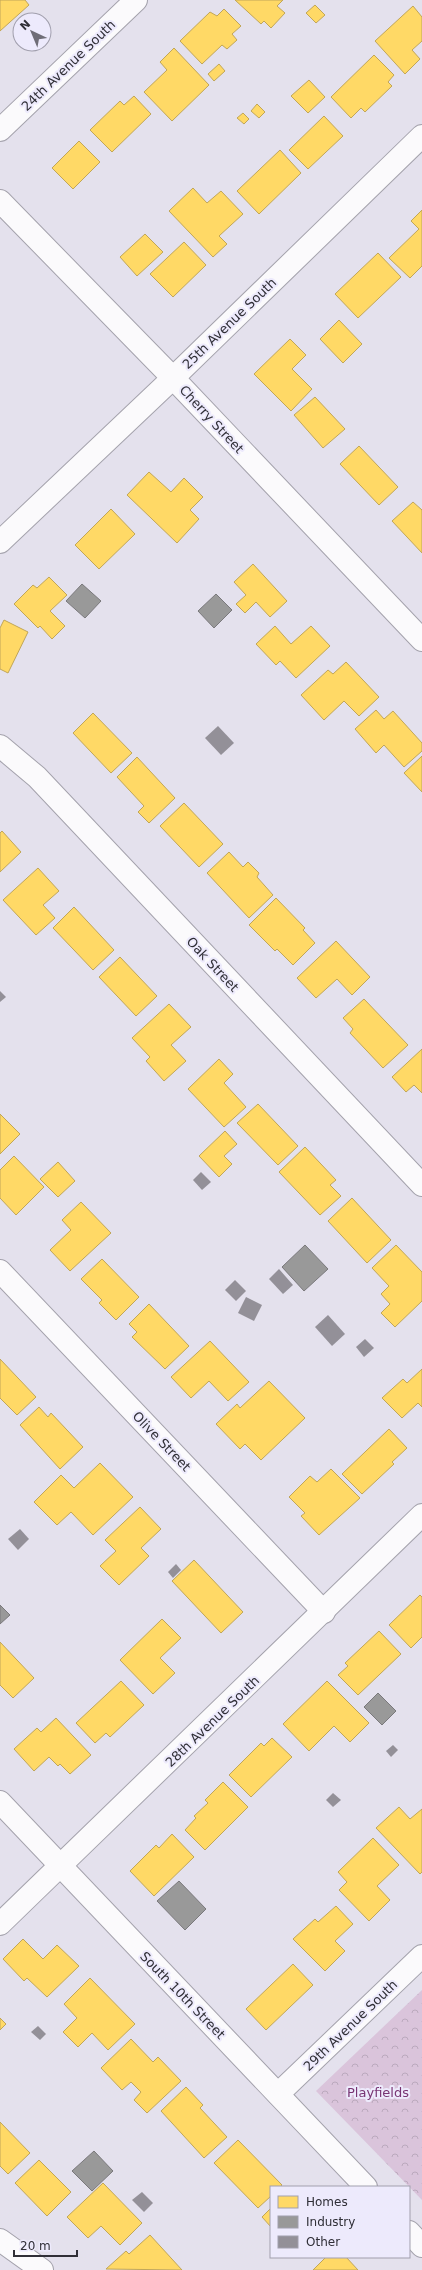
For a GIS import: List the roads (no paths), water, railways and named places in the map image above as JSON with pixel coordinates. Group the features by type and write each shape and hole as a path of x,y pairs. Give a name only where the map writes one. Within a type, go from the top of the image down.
{"street":[{"name":"24th Avenue South","path":"0,130 136,0"},
{"name":"25th Avenue South","path":"0,542 173,378 422,136"},
{"name":"Cherry Street","path":"0,201 173,378 422,640"},
{"name":"Oak Street","path":"0,746 42,783 422,1185"},
{"name":"Olive Street","path":"0,1271 324,1612"},
{"name":"28th Avenue South","path":"0,1924 422,1516"},
{"name":"South 10th Street","path":"0,1802 365,2186"},
{"name":"29th Avenue South","path":"278,2094 422,1956"},
{"path":"410,2233 422,2246"},
{"path":"0,2240 42,2270"}],"park label":[{"name":"Playfields","path":"378,2092"}]}
